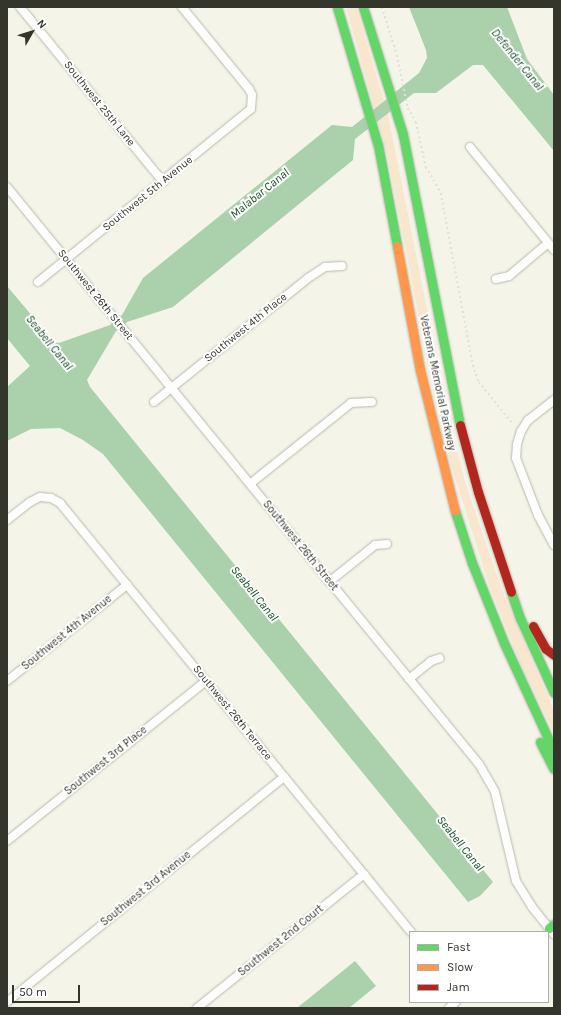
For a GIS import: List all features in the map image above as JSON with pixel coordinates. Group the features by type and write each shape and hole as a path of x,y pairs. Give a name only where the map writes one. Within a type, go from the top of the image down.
{"highway":[{"name":"Veterans Memorial Parkway","path":"336,7 378,145 420,370 446,481 472,563 522,686 554,751"},
{"name":"Veterans Memorial Parkway","path":"363,7 390,86 403,135 453,398 478,492 500,560 527,634 554,693"},
{"path":"453,398 472,442 510,565 534,627 546,649 554,655"},
{"path":"522,686 519,698 554,769"}],"street":[{"name":"Southwest 25th Lane","path":"20,7 163,182"},
{"name":"Southwest 5th Avenue","path":"38,282 247,114 253,103 249,89 182,7"},
{"path":"470,147 554,250"},
{"name":"Southwest 26th Street","path":"7,187 479,764 491,784 516,881 532,907 550,930"},
{"path":"496,279 509,276 548,244"},
{"name":"Southwest 4th Place","path":"154,402 308,278 325,267 342,266"},
{"path":"554,400 528,420 521,431 517,444 516,458 521,473 554,545"},
{"path":"250,484 351,403 372,402"},
{"name":"Southwest 26th Terrace","path":"7,520 30,502 40,497 51,498 60,503 410,931"},
{"path":"329,582 375,545 387,544"},
{"name":"Southwest 4th Avenue","path":"7,681 127,584"},
{"path":"409,679 431,661 440,658"},
{"name":"Southwest 3rd Place","path":"7,841 206,681"},
{"name":"Southwest 3rd Avenue","path":"7,1002 284,777"},
{"name":"Southwest 2nd Court","path":"197,1008 364,874"}],"path":[{"path":"382,7 397,55 408,108 416,122 426,166 441,193 473,365 479,382 495,400 505,416 521,431"}],"shaded area":[{"path":"346,7 356,7 388,115 446,404 465,482 502,590 554,711 554,733 520,662 489,585 451,465 432,384 387,153"}],"water":[{"path":"409,7 507,7 527,59 554,95 554,151 483,65 473,65 436,93 414,93 355,139 353,160 173,307 127,322 116,331 87,380 90,387 493,882 480,896 468,902 103,454 83,440 60,428 31,429 7,441 7,387 30,366 7,338 7,286 53,341 59,343 110,325 122,315 143,278 332,125 352,127 419,73 427,58 426,50"},
{"path":"355,961 376,986 349,1008 297,1008"}],"traffic: fast":[{"path":"337,7 378,145 397,246"},
{"path":"363,7 403,135 460,425"},
{"path":"455,511 472,563 504,643 554,751"},
{"path":"511,592 520,618 554,693"},
{"path":"540,742 554,769"},
{"path":"549,928 554,924"}],"traffic: slow":[{"path":"397,246 420,370 455,511"}],"traffic: jam":[{"path":"460,425 478,492 511,592"},
{"path":"533,626 546,649 554,655"}],"water label":[{"name":"Defender Canal","path":"517,60"},
{"name":"Malabar Canal","path":"260,194"},
{"name":"Seabell Canal","path":"49,343"},
{"name":"Seabell Canal","path":"254,594"},
{"name":"Seabell Canal","path":"460,844"}]}
